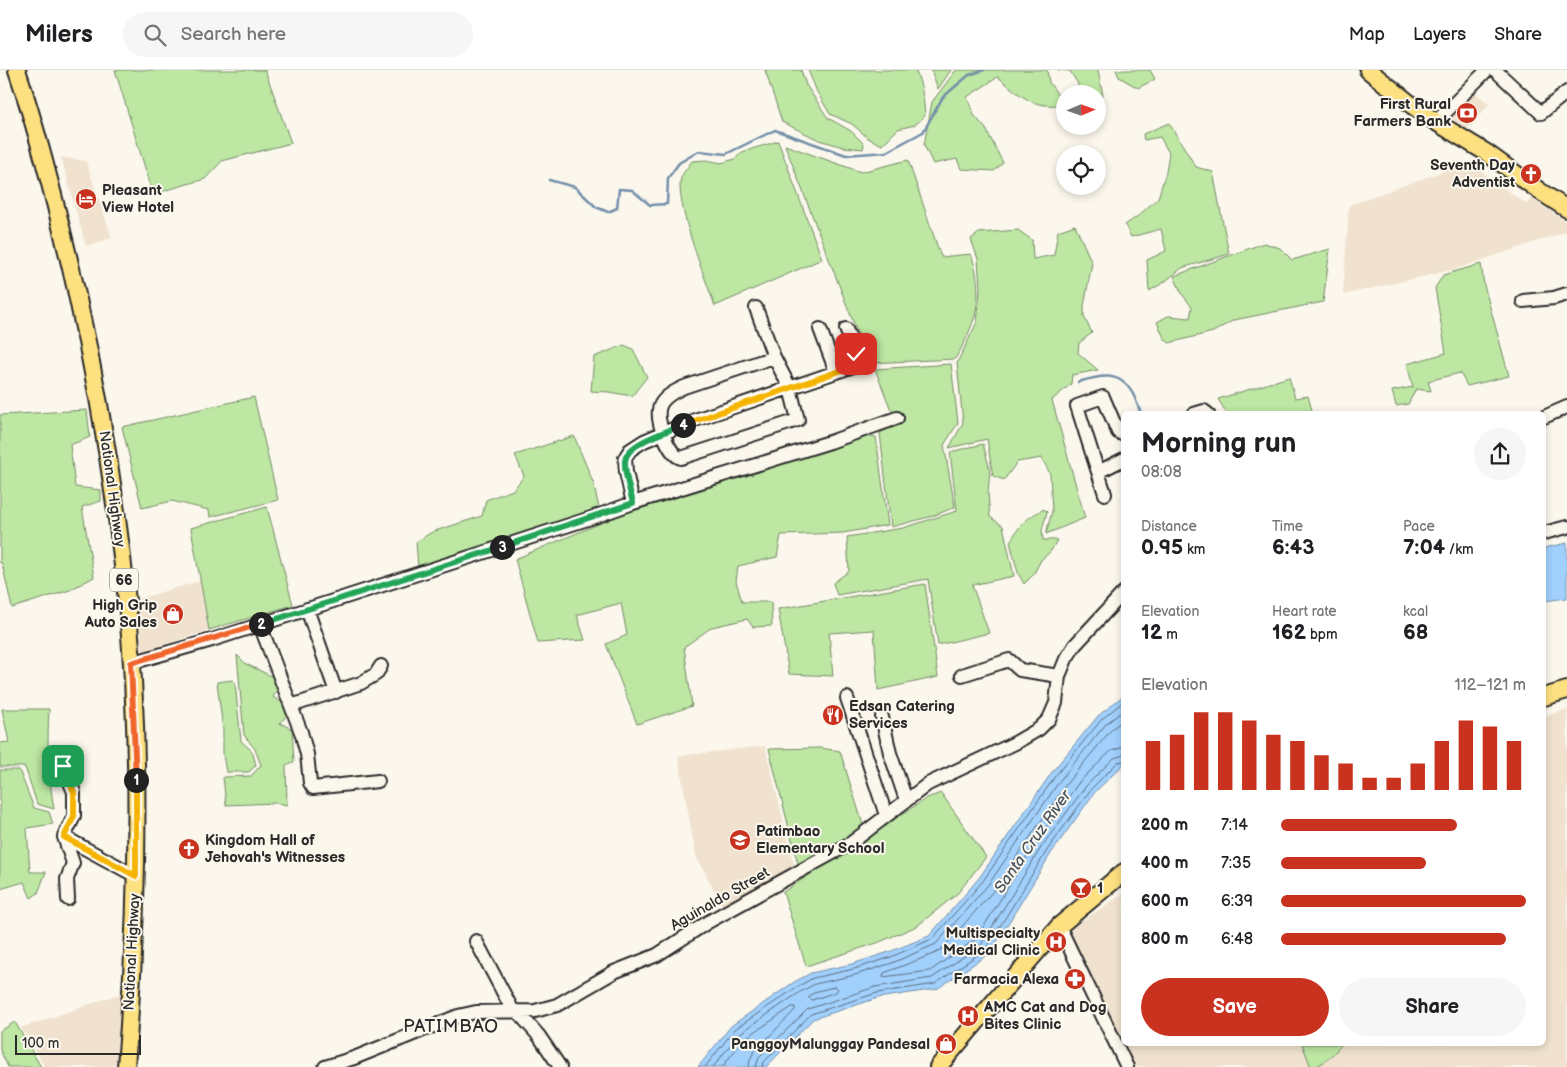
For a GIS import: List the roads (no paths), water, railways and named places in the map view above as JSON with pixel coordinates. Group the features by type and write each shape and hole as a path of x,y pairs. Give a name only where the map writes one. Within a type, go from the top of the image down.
{"main road":[{"name":"National Highway","path":"17,70 36,129 59,218 94,374 113,490 126,600 136,780 136,876 133,971 126,1067"},
{"path":"1368,70 1413,106 1487,153 1567,209"},
{"path":"1546,696 1567,690"},
{"path":"938,1067 1060,926 1121,875"}],"street":[{"path":"1436,122 1487,70"},
{"path":"1495,70 1541,113 1567,92"},
{"path":"1523,301 1554,298 1567,294"},
{"path":"756,308 774,356 790,388 798,420 682,458 676,457 663,433 658,410 663,401 672,392 684,387 774,356"},
{"path":"820,329 836,372"},
{"path":"633,503 625,458 630,450 644,441 695,420 854,366 857,362 856,354 846,329"},
{"path":"1105,494 1077,406 1103,397 1118,432 1121,434"},
{"path":"1546,416 1567,407"},
{"path":"131,663 307,610 594,518 633,503 830,442 897,418"},
{"path":"1098,472 1121,460"},
{"path":"1546,532 1567,527"},
{"name":"Aguinaldo Street","path":"324,1067 356,1062 458,1016 476,1012 535,1011 557,1005 614,972 657,955 708,922 851,843 928,784 1015,743 1039,729 1049,719 1056,703 1059,676 1066,658 1075,645 1121,595"},
{"path":"307,610 336,692"},
{"path":"260,625 301,732 307,754 310,783 313,788 378,781"},
{"path":"962,675 1009,660 1020,670 1059,676"},
{"path":"291,706 361,683 376,674 381,666"},
{"path":"848,698 886,816"},
{"path":"882,717 890,753 906,800"},
{"path":"63,766 74,792 74,816 64,837 74,863 67,879 68,899"},
{"path":"64,837 136,876"},
{"path":"1060,926 1127,1067"},
{"path":"476,941 515,1011 539,1036 560,1067"}],"water":[{"path":"1567,543 1567,598 1546,601 1546,548"},
{"name":"Santa Cruz River","path":"1121,697 1121,767 1095,792 1052,852 990,953 937,989 878,998 813,1019 766,1067 698,1067 731,1026 794,982 811,973 852,964 929,936 979,878 1052,772 1098,716"}],"waterway":[{"path":"549,180 575,187 596,207 608,212 617,208 619,189 632,190 650,205 667,204 668,178 679,163 699,151 726,154 775,130 846,155 886,152 923,132 943,97 969,75 984,70"},
{"path":"1078,382 1102,376 1117,378 1129,388 1140,411"}],"place":[{"name":"First Rural Farmers Bank","path":"1467,113"},
{"name":"Seventh Day Adventist","path":"1531,174"},
{"name":"Pleasant View Hotel","path":"86,199"},
{"name":"High Grip Auto Sales","path":"173,614"},
{"name":"Edsan Catering Services","path":"833,715"},
{"name":"Patimbao Elementary School","path":"740,840"},
{"name":"Kingdom Hall of Jehovah's Witnesses","path":"189,849"},
{"name":"1","path":"1081,888"},
{"name":"Multispecialty Medical Clinic","path":"1056,942"},
{"name":"Farmacia Alexa","path":"1075,979"},
{"name":"AMC Cat and Dog Bites Clinic","path":"968,1016"},
{"name":"PanggoyMalunggay Pandesal","path":"946,1044"}],"district":[{"name":"PATIMBAO","path":"451,1026"}]}
